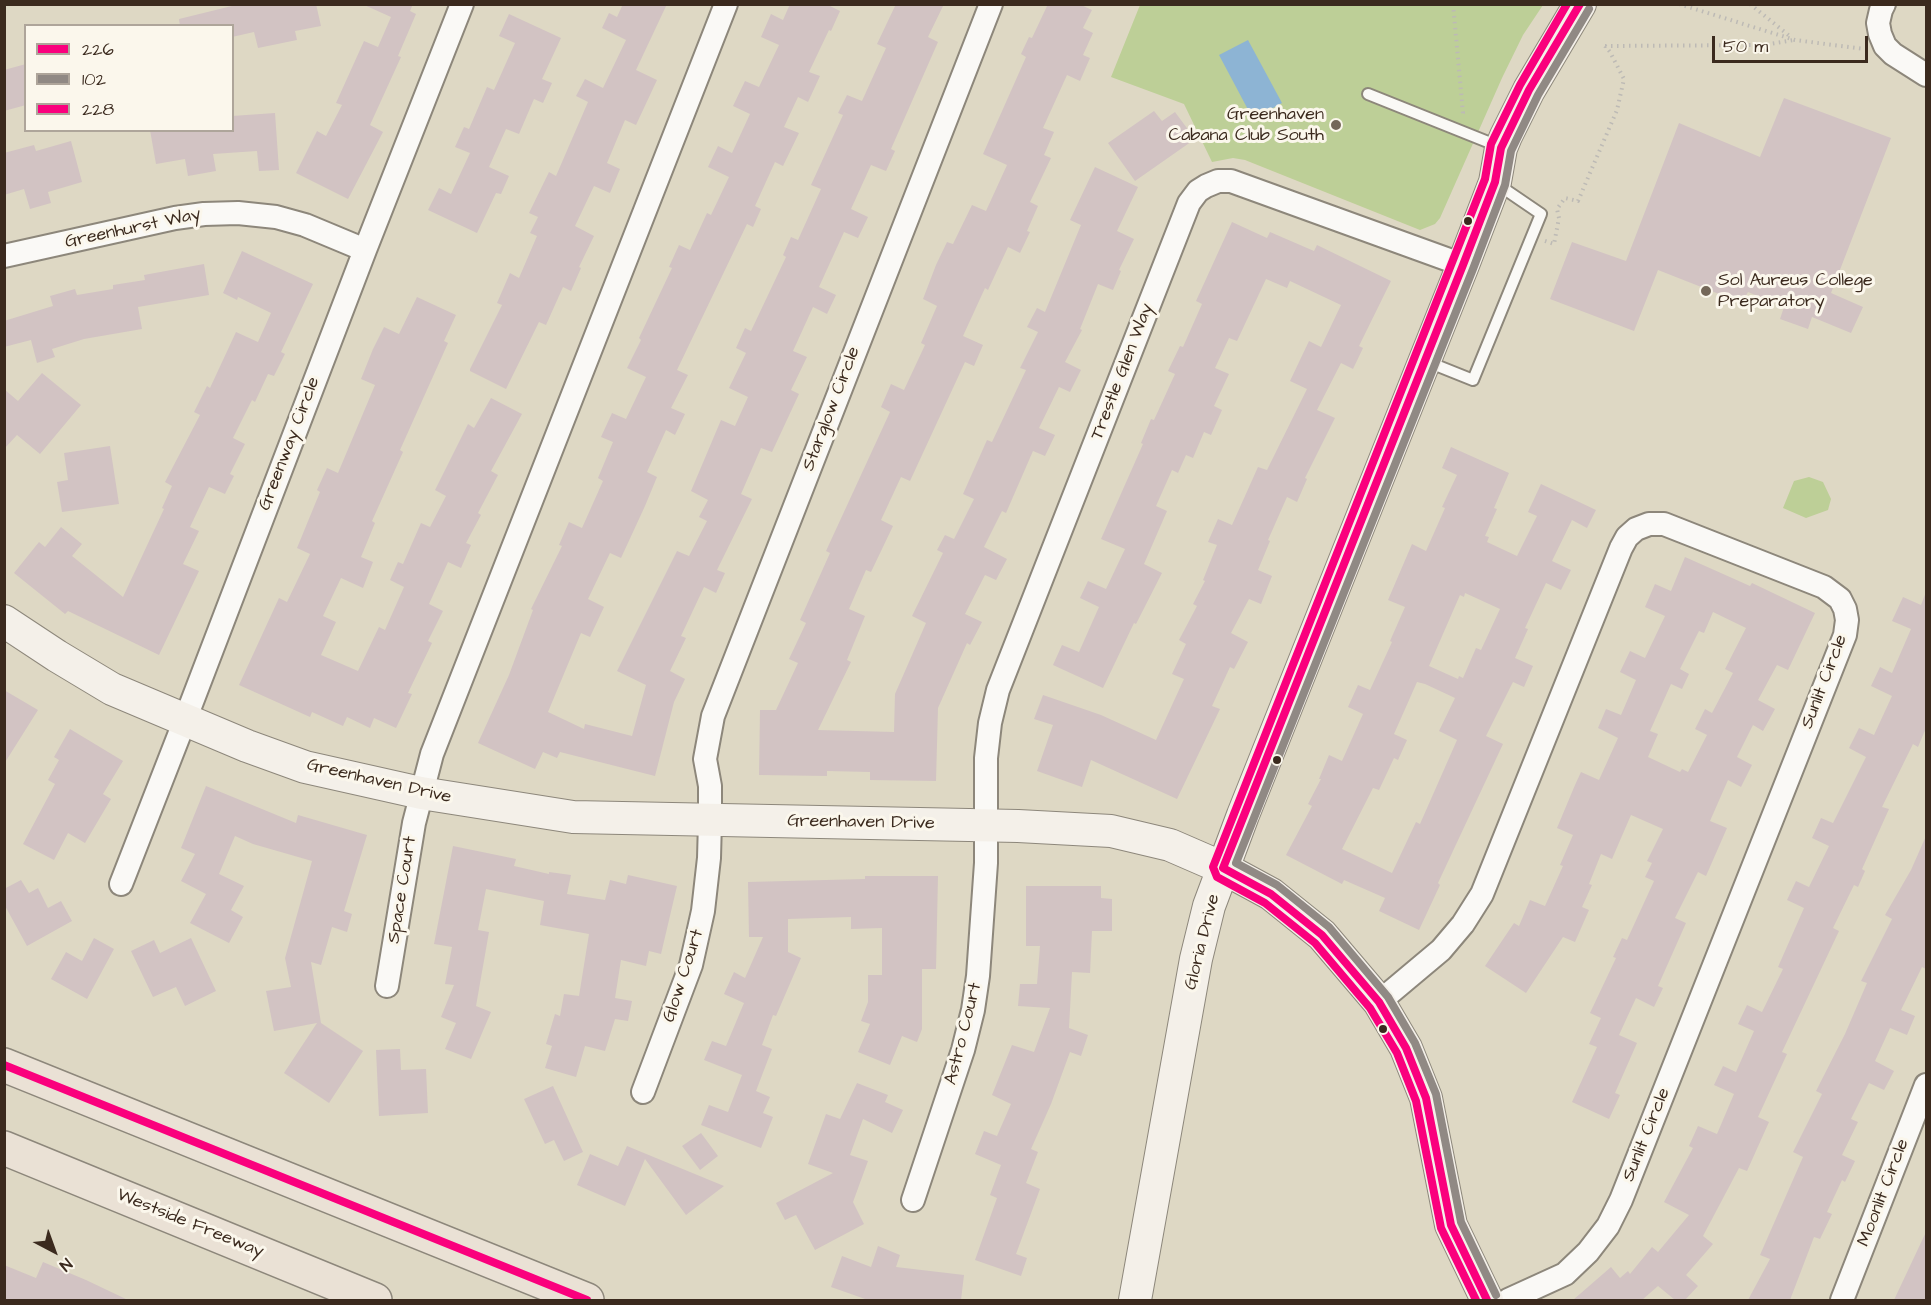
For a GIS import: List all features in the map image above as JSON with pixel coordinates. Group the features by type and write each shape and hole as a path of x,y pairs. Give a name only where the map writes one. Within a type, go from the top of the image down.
{"highway":[{"path":"4,1065 587,1300"},
{"name":"Westside Freeway","path":"4,1148 375,1300"}],"street":[{"name":"Greenway Circle","path":"121,884 462,4"},
{"path":"421,793 436,743 726,4"},
{"name":"Starglow Circle","path":"710,821 710,786 705,759 719,697 991,4"},
{"name":"Gloria Drive","path":"1135,1300 1196,959 1209,906 1495,182 1501,147 1528,90 1580,4"},
{"path":"1884,4 1878,23 1885,46 1893,54 1926,75"},
{"name":"Trestle Glen Way","path":"986,826 986,758 990,723 998,690 1189,203 1198,191 1218,182 1231,181 1463,265"},
{"name":"Greenhurst Way","path":"4,256 175,218 238,213 276,217 305,225 365,250"},
{"name":"Sunlit Circle","path":"1379,1002 1441,950 1463,924 1482,894 1621,548 1627,537 1636,529 1648,524 1664,524 1824,587 1840,599 1847,620 1845,635 1621,1200 1608,1226 1588,1252 1565,1274 1508,1300"},
{"name":"Greenhaven Drive","path":"4,621 112,689 247,746 305,766 421,793 573,817 1111,831 1170,845 1223,868 1271,894 1322,935 1379,1002 1406,1048 1426,1098 1451,1225 1487,1300"},
{"name":"Space Court","path":"387,987 421,793"},
{"name":"Glow Court","path":"643,1092 691,965 703,911 709,858 710,821"},
{"name":"Astro Court","path":"913,1200 963,1050 973,1010 978,976 986,863 986,826"},
{"name":"Moonlit Circle","path":"1842,1300 1926,1085"}],"lane":[{"path":"1368,94 1501,147"},
{"path":"1424,361 1473,380 1541,214 1495,182"}],"path":[{"path":"1454,4 1463,113 1456,129"},
{"path":"1750,4 1795,40"},
{"path":"1679,5 1795,40 1870,50"},
{"path":"1554,244 1559,219 1557,209 1565,198 1578,201 1617,110 1624,79 1605,46 1763,45 1795,40"}],"green space":[{"path":"1140,5 1543,5 1523,35 1502,78 1440,218 1435,224 1420,230 1245,160 1233,158 1212,162 1184,104 1111,77"},
{"path":"1809,477 1823,482 1831,499 1828,510 1806,518 1783,508 1794,481"}],"water":[{"path":"1248,40 1282,103 1253,119 1219,55"}],"building":[{"path":"240,4 316,4 321,26 295,31 297,40 258,48 254,32 234,37 234,24 180,24 179,19"},
{"path":"362,4 413,4 410,11 416,14 398,56 401,57 370,125 383,132 348,199 296,173 317,131 326,136 342,105 336,103 364,41 378,47 391,17"},
{"path":"623,4 667,4 636,70 657,80 636,125 625,120 607,163 620,169 610,193 594,186 575,226 594,236 579,267 581,268 571,291 563,287 546,325 539,322 506,389 470,369 502,305 497,303 510,273 519,278 537,236 530,233 538,217 529,213 549,172 556,176 588,102 576,96 585,79 603,88 626,40 602,28 609,13 617,17"},
{"path":"790,4 826,4 840,11 809,72 820,76 808,102 798,97 784,127 799,133 783,166 775,162 755,206 761,209 753,227 747,224 677,370 688,375 671,408 685,414 675,435 666,430 647,472 657,477 621,558 610,553 588,599 604,607 590,637 581,633 548,712 584,729 585,724 632,736 646,685 617,671 677,551 689,556 707,521 699,517 708,500 691,491 721,420 735,426 748,397 729,388 746,353 736,348 745,328 751,331 786,257 783,255 791,237 798,240 821,189 811,185 843,115 838,113 847,95 862,101 886,48 877,44 896,4 944,4 928,37 938,42 891,149 895,151 886,171 871,165 851,209 868,217 858,238 844,232 819,287 836,295 827,314 813,307 793,351 807,357 791,390 799,394 772,452 761,448 741,494 752,499 717,570 725,573 716,593 704,587 681,636 686,638 670,671 685,679 674,702 655,776 560,752 557,758 543,752 535,769 478,743 509,675 533,610 531,609 562,546 559,545 569,522 582,528 603,481 598,478 613,442 601,437 612,413 626,419 646,377 627,368 672,268 669,267 679,245 690,250 707,213 711,215 729,177 708,167 718,146 732,153 750,114 733,106 745,81 759,87 779,45 761,37 771,14 783,20"},
{"path":"1048,4 1079,4 1092,10 1083,28 1093,33 1083,55 1090,58 1080,81 1067,75 1043,128 1054,132 1044,155 1051,158 1030,202 1038,206 1027,231 1030,232 1020,253 1008,247 988,290 985,288 963,336 983,345 974,366 965,362 910,481 901,477 881,520 893,526 871,572 866,570 849,609 865,616 847,660 851,662 818,730 894,732 895,694 926,623 912,616 943,553 937,550 945,535 954,539 974,499 963,494 987,440 992,442 1026,370 1020,368 1038,332 1027,327 1037,308 1045,312 1081,225 1070,220 1095,167 1138,187 1117,231 1134,239 1119,270 1121,271 1113,290 1098,284 1080,329 1082,330 1065,362 1081,370 1070,392 1059,387 1039,428 1055,435 1045,456 1033,451 1006,513 1002,511 984,547 1007,559 996,580 985,575 965,614 982,622 970,645 967,643 938,708 936,781 870,780 870,772 827,771 827,776 759,775 760,710 776,710 798,663 789,659 806,623 800,620 830,553 826,551 890,412 881,407 891,384 904,390 925,345 921,343 937,306 923,299 936,265 947,242 953,244 972,205 986,211 1007,165 983,154 1026,57 1021,54 1029,37 1032,38"},
{"path":"509,14 561,38 542,79 552,83 543,103 534,99 519,134 506,129 489,167 509,176 501,194 496,193 477,233 428,210 439,188 451,194 470,153 455,147 464,127 469,129 487,87 494,90 515,43 499,36"},
{"path":"24,65 24,106 4,111 4,70"},
{"path":"1784,98 1891,138 1831,293 1863,307 1851,333 1812,317 1808,329 1780,319 1784,307 1748,292 1742,303 1658,270 1634,331 1550,299 1572,242 1626,261 1679,123 1760,157"},
{"path":"1154,111 1162,121 1175,112 1195,139 1135,181 1108,143"},
{"path":"275,113 279,170 259,171 257,151 213,154 216,171 188,176 185,159 156,164 150,132 234,132 234,116"},
{"path":"71,141 82,182 48,192 51,203 30,209 24,189 4,195 4,153 34,145 36,151"},
{"path":"1232,222 1267,238 1270,232 1314,251 1317,245 1391,281 1359,346 1363,348 1353,369 1341,363 1317,410 1335,418 1305,478 1307,479 1297,502 1287,497 1268,540 1270,541 1258,570 1272,576 1261,604 1249,599 1231,633 1248,642 1234,669 1230,667 1212,706 1220,709 1177,799 1091,760 1082,787 1037,771 1053,725 1034,719 1043,695 1101,715 1156,740 1184,679 1172,674 1186,644 1179,640 1197,606 1193,604 1205,581 1203,580 1217,545 1208,542 1218,519 1232,525 1258,467 1267,470 1307,389 1290,381 1309,341 1321,347 1341,305 1290,281 1287,288 1266,279 1237,341 1229,338 1215,368 1229,374 1214,406 1222,410 1211,435 1204,432 1193,458 1186,455 1178,473 1172,470 1156,506 1167,511 1144,564 1162,573 1136,624 1134,623 1103,688 1053,665 1062,645 1079,652 1099,607 1080,598 1088,581 1106,589 1125,549 1101,539 1143,444 1141,443 1151,419 1154,420 1175,374 1168,371 1180,346 1183,347 1202,304 1196,301"},
{"path":"242,251 313,284 281,352 285,354 274,376 268,374 255,402 252,400 233,438 245,444 230,474 234,476 225,494 209,487 190,527 199,531 183,564 199,571 159,655 68,611 65,614 14,573 39,542 45,547 61,527 82,544 72,556 123,597 164,509 162,508 172,486 165,482 200,415 194,412 207,386 210,388 236,332 258,342 271,313 238,297 237,300 223,293"},
{"path":"204,264 209,295 138,307 142,329 84,339 52,349 55,357 37,363 31,340 4,347 4,321 53,306 50,296 75,289 77,295 113,289 113,285 145,280 144,275"},
{"path":"417,297 456,315 444,341 448,343 400,450 403,452 372,521 375,523 361,557 373,562 363,588 341,578 323,616 336,622 321,655 358,671 379,627 385,630 404,587 390,580 398,562 403,564 421,523 430,527 446,496 435,490 468,424 474,428 491,398 522,414 491,471 498,475 478,513 481,515 466,543 471,545 461,568 448,562 429,604 443,611 428,641 432,643 408,693 412,694 396,728 374,718 370,728 347,717 343,726 312,712 310,717 239,685 279,598 287,602 310,554 297,548 320,492 317,490 327,468 338,473 375,385 361,379 373,349 384,327 399,334"},
{"path":"42,373 81,405 40,454 17,435 4,449 4,389 18,401"},
{"path":"110,446 119,504 62,512 57,482 68,480 64,453"},
{"path":"1451,447 1509,473 1485,536 1489,537 1487,542 1517,556 1537,516 1528,512 1541,484 1596,510 1587,528 1572,520 1552,561 1571,570 1561,590 1546,583 1525,628 1528,629 1515,658 1533,666 1524,687 1513,682 1486,736 1503,744 1438,883 1440,885 1419,930 1379,911 1385,898 1344,880 1342,884 1286,855 1312,806 1308,804 1321,779 1319,779 1329,755 1342,761 1363,714 1348,707 1358,685 1370,690 1405,607 1388,600 1412,544 1426,551 1445,508 1442,507 1457,475 1442,468","holes":["1465,593 1500,609 1481,650 1476,648 1463,678 1459,676 1458,679 1429,666 1460,595 1464,597","1417,682 1455,698 1439,731 1457,740 1420,824 1416,822 1392,873 1342,849 1373,788 1379,790 1394,758 1398,760 1407,740 1394,734"]},
{"path":"1685,557 1750,586 1752,583 1815,613 1788,670 1777,665 1758,700 1775,709 1763,731 1753,725 1737,757 1752,765 1741,787 1728,780 1710,821 1727,828 1706,876 1698,872 1675,918 1686,923 1658,986 1663,988 1654,1007 1636,998 1619,1035 1637,1043 1615,1093 1620,1095 1609,1119 1572,1102 1597,1047 1589,1044 1601,1018 1590,1013 1616,958 1613,957 1622,938 1627,940 1654,881 1645,877 1652,863 1647,861 1663,829 1631,815 1612,859 1601,854 1589,884 1592,885 1582,907 1589,910 1575,942 1563,937 1526,993 1485,966 1514,923 1519,926 1530,900 1545,906 1563,866 1560,865 1573,835 1557,828 1575,785 1581,772 1599,780 1618,738 1598,728 1606,709 1621,715 1636,680 1620,672 1630,651 1645,658 1665,616 1645,607 1655,584 1671,591","holes":["1713,612 1746,628 1725,669 1733,673 1712,713 1705,709 1695,729 1707,735 1688,772 1682,769 1680,772 1648,757 1658,734 1650,731 1671,684 1682,689 1689,674 1680,669 1699,631 1704,633"]},
{"path":"1926,592 1926,728 1918,747 1913,744 1882,807 1889,809 1862,869 1865,871 1858,887 1854,885 1833,928 1839,931 1782,1052 1787,1054 1758,1117 1769,1122 1747,1171 1739,1168 1703,1236 1713,1244 1686,1275 1698,1286 1685,1300 1675,1300 1658,1286 1642,1300 1573,1300 1611,1267 1620,1278 1628,1271 1630,1274 1652,1247 1658,1252 1689,1215 1664,1202 1693,1148 1689,1146 1698,1126 1717,1134 1734,1094 1714,1085 1723,1066 1736,1072 1754,1031 1738,1024 1747,1005 1762,1012 1783,969 1778,967 1804,908 1787,900 1796,881 1809,887 1829,846 1812,838 1821,818 1833,823 1866,757 1849,748 1859,728 1874,735 1892,696 1871,686 1880,667 1892,673 1911,629 1892,621 1903,597 1921,605"},
{"path":"4,690 38,710 4,764"},
{"path":"70,729 123,761 103,794 111,799 85,843 68,833 54,860 23,844 55,784 48,780 59,760 54,757"},
{"path":"206,786 296,823 298,815 367,835 344,911 352,914 347,932 332,927 321,965 311,962 321,1023 363,1051 329,1103 284,1073 317,1023 274,1031 266,991 291,987 285,958 312,861 253,844 235,836 219,874 244,886 231,910 243,917 229,943 190,923 206,894 181,881 195,854 181,848"},
{"path":"1926,836 1926,969 1922,967 1901,1010 1915,1016 1907,1035 1890,1028 1875,1061 1894,1071 1884,1090 1869,1083 1851,1119 1858,1122 1842,1155 1855,1161 1845,1182 1842,1180 1827,1212 1832,1214 1820,1239 1814,1237 1790,1300 1748,1300 1770,1259 1760,1255 1803,1157 1793,1152 1822,1094 1816,1091 1845,1034 1867,983 1861,981 1892,919 1885,915 1911,870"},
{"path":"453,846 516,859 514,866 549,874 549,872 571,875 567,894 605,900 610,880 626,884 628,875 677,886 661,954 649,951 646,966 621,960 615,998 632,1001 628,1021 615,1019 605,1051 585,1046 576,1077 545,1068 552,1046 546,1044 555,1014 560,1016 564,994 579,996 589,934 540,925 544,901 486,889 478,930 489,932 476,1006 491,1012 471,1059 445,1049 456,1023 441,1017 454,985 445,984 452,947 434,944"},
{"path":"865,876 938,876 936,969 922,969 922,1029 917,1042 902,1036 890,1065 858,1052 870,1024 861,1021 868,1002 868,975 882,975 882,928 851,929 851,917 788,919 788,952 801,958 776,1016 773,1015 762,1045 772,1049 756,1091 770,1097 763,1113 773,1117 761,1148 701,1125 709,1105 728,1112 742,1075 704,1060 712,1041 726,1046 744,1003 724,994 734,972 745,978 763,937 749,937 748,882 865,879"},
{"path":"21,880 29,893 38,888 48,908 61,901 72,921 27,946 4,904 4,889"},
{"path":"1026,886 1101,886 1101,898 1112,899 1112,931 1092,931 1090,973 1072,972 1069,1028 1088,1035 1081,1056 1070,1052 1031,1149 1038,1152 1026,1183 1040,1189 1016,1254 1027,1258 1021,1276 975,1260 997,1198 990,1195 1001,1165 975,1154 984,1131 997,1136 1011,1104 992,1095 1012,1045 1034,1052 1050,1008 1018,1006 1020,984 1037,984 1040,946 1026,946"},
{"path":"94,938 114,949 87,999 51,979 66,952 82,961"},
{"path":"191,938 216,991 185,1006 176,987 153,997 131,951 154,940 160,953"},
{"path":"400,1049 401,1070 426,1069 428,1113 379,1116 376,1050"},
{"path":"857,1083 888,1095 885,1102 903,1110 892,1133 863,1119 850,1155 868,1161 853,1202 864,1224 815,1250 796,1215 785,1220 776,1203 833,1173 808,1164 826,1114 840,1119"},
{"path":"553,1086 583,1152 564,1161 554,1140 545,1144 524,1099"},
{"path":"701,1133 718,1156 700,1170 682,1146"},
{"path":"627,1146 724,1186 686,1215 645,1159 625,1206 577,1185 590,1154 618,1166"},
{"path":"1926,1232 1926,1300 1894,1300"},
{"path":"878,1246 900,1255 896,1267 964,1275 961,1300 868,1300 831,1287 842,1256 871,1267"},
{"path":"43,1262 128,1300 4,1300 4,1265 36,1278"}],"transit line":[{"name":"228","path":"1476,1300 1441,1228 1416,1101 1397,1053 1370,1008 1315,943 1265,903 1217,877 1213,867 1485,179 1491,144 1520,85 1567,4"},
{"name":"226","path":"1487,1300 1451,1225 1426,1098 1406,1048 1379,1002 1322,935 1271,894 1223,868 1463,265 1495,182 1501,148 1529,90 1580,4"},
{"name":"102","path":"1496,1295 1461,1222 1436,1094 1415,1043 1388,997 1329,927 1277,885 1236,863 1473,269 1505,185 1511,151 1538,95 1589,9"},
{"name":"226","path":"4,1065 587,1300"}],"place":[{"name":"Greenhaven Cabana Club South","path":"1336,125"},
{"name":"Sol Aureus College Preparatory","path":"1706,291"}]}
